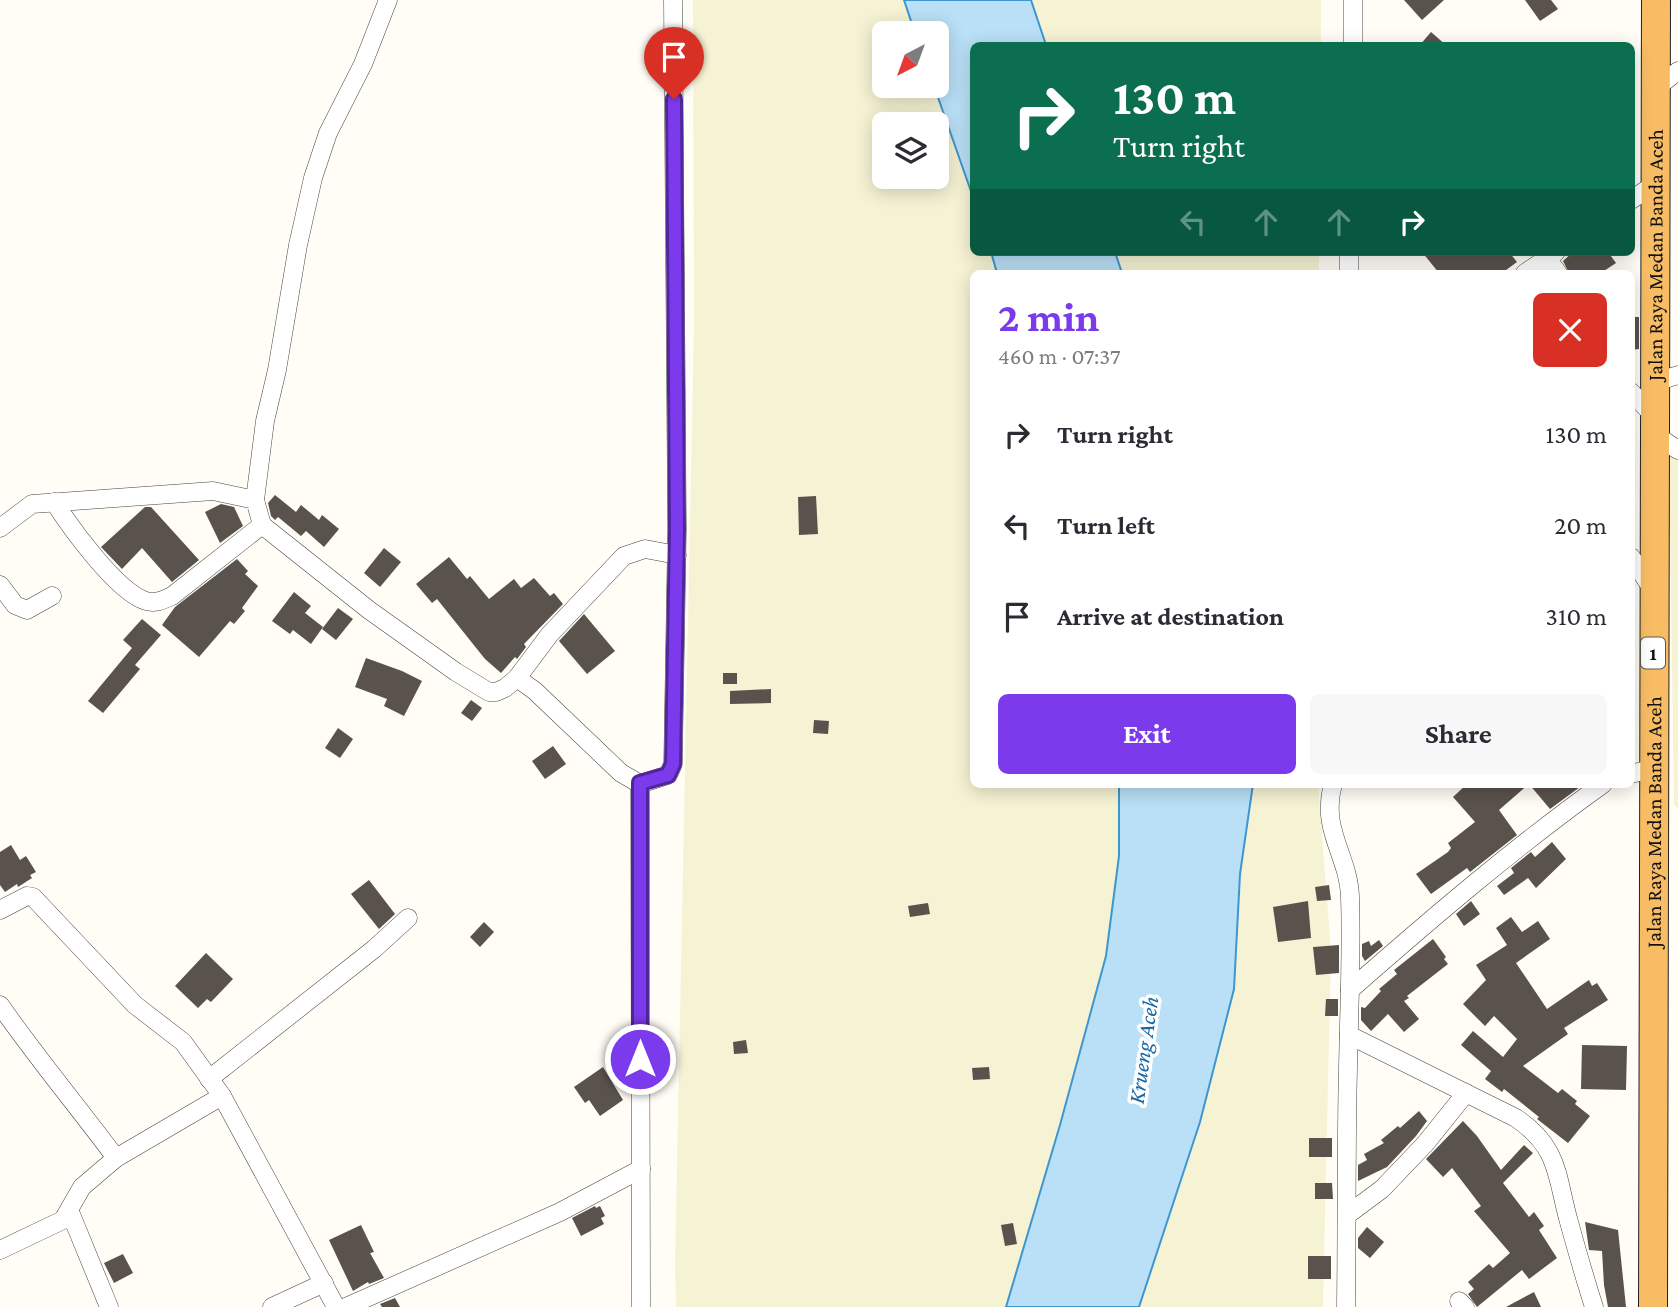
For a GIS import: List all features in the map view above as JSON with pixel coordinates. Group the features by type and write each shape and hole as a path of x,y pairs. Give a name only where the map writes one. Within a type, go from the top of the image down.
{"highway":[{"name":"Jalan Raya Medan Banda Aceh","path":"1653,1307 1642,771 1653,590 1655,184 1667,79 1656,0"}],"street":[{"path":"388,0 363,64 328,133 313,178 265,421 255,500 262,525 369,610 489,692 505,688 517,678 550,634 624,556 645,549 677,555"},
{"path":"517,678 535,691 621,773 640,783 668,775 673,764 677,555 673,0"},
{"path":"1353,0 1353,42"},
{"path":"1635,197 1655,184"},
{"path":"1531,270 1551,259"},
{"path":"1654,425 1678,450"},
{"path":"0,528 32,504 213,491 255,500"},
{"path":"54,502 78,538 112,575 143,600 155,603 172,596 262,525"},
{"path":"1635,563 1653,590"},
{"path":"0,585 15,605 27,610 52,596"},
{"path":"640,783 641,1307"},
{"path":"1332,788 1329,807 1337,851 1350,889 1346,1307"},
{"path":"1350,990 1559,815 1597,788"},
{"path":"0,909 27,896 33,897 135,1005 183,1042 222,1096 336,1307"},
{"path":"209,1079 374,949 408,918"},
{"path":"0,1005 116,1158"},
{"path":"1349,1035 1516,1118 1534,1130 1553,1160 1560,1177 1568,1218 1594,1307"},
{"path":"1347,1215 1382,1189 1432,1137 1466,1093"},
{"path":"0,1250 63,1220 82,1187 116,1158 222,1096"},
{"path":"346,1307 560,1212 641,1169"},
{"path":"70,1212 109,1307"},
{"path":"272,1307 324,1283"}],"shaded area":[{"path":"693,0 1321,0 1321,42 970,42 970,256 1319,256 1319,270 970,270 970,788 1318,788 1331,951 1323,1307 676,1307 694,324"},
{"path":"1669,450 1678,459 1678,809 1674,805"}],"water":[{"path":"904,0 1031,0 1045,42 970,42 970,188 949,129 949,112 943,112 938,98 949,98 949,21 911,21"},
{"path":"992,256 1116,256 1121,270 996,270"},
{"name":"Krueng Aceh","path":"1119,788 1252,788 1240,874 1234,989 1200,1122 1139,1307 1006,1307 1106,956 1119,856"}],"building":[{"path":"1404,0 1444,0 1422,20"},
{"path":"1525,0 1551,0 1558,9 1540,21"},
{"path":"1431,32 1442,42 1422,42"},
{"path":"1425,256 1512,256 1517,262 1506,270 1437,270"},
{"path":"1569,256 1611,256 1616,263 1606,270 1568,270 1563,261"},
{"path":"1635,317 1639,317 1639,349 1635,350"},
{"path":"275,495 296,512 301,505 319,520 322,515 339,529 324,547 306,531 301,536 278,517 275,520 271,516 268,503"},
{"path":"816,496 818,534 799,535 798,497"},
{"path":"221,504 234,507 243,526 220,543 205,512"},
{"path":"145,507 151,507 199,560 172,582 142,548 122,569 101,547"},
{"path":"384,548 401,562 380,587 364,573"},
{"path":"449,557 467,579 470,576 489,599 514,579 521,588 534,578 550,596 554,593 563,604 524,644 526,647 517,659 515,657 501,673 485,659 437,599 432,603 416,584"},
{"path":"237,559 248,571 245,574 258,586 242,608 245,611 234,624 230,621 199,657 162,625 175,607"},
{"path":"294,592 311,606 305,613 323,627 311,644 293,630 290,634 272,621"},
{"path":"338,608 353,619 336,640 322,629"},
{"path":"584,614 615,651 587,674 559,641"},
{"path":"142,619 161,635 135,665 140,669 103,713 88,701 132,648 123,640"},
{"path":"366,658 422,681 404,716 384,706 387,699 355,687"},
{"path":"723,673 737,673 737,684 723,684"},
{"path":"771,689 771,703 730,704 730,691"},
{"path":"471,700 482,708 472,721 461,713"},
{"path":"814,720 829,721 828,734 813,733"},
{"path":"338,728 353,739 340,758 325,748"},
{"path":"553,746 566,764 545,779 532,761"},
{"path":"1463,788 1524,788 1499,810 1517,835 1470,872 1467,868 1431,894 1416,874 1448,852 1451,848 1448,843 1475,822 1453,797"},
{"path":"1532,788 1579,788 1550,809"},
{"path":"1552,842 1566,859 1536,888 1528,878 1504,895 1497,886 1514,873 1511,868 1531,852 1535,857"},
{"path":"11,845 20,860 26,856 36,872 30,875 32,878 5,892 0,885 0,852"},
{"path":"369,880 395,914 379,929 351,894"},
{"path":"1329,885 1331,900 1317,901 1315,887"},
{"path":"1308,901 1311,938 1278,942 1273,907"},
{"path":"1471,901 1480,914 1464,926 1456,914"},
{"path":"928,903 930,914 910,917 908,906"},
{"path":"1511,917 1522,932 1538,921 1550,939 1516,963 1547,1009 1589,980 1592,986 1597,983 1608,1000 1564,1028 1568,1034 1523,1066 1558,1093 1562,1089 1590,1116 1568,1143 1504,1089 1502,1092 1485,1079 1491,1071 1461,1045 1473,1031 1503,1057 1517,1039 1494,1016 1485,1026 1463,1004 1486,980 1476,965 1507,945 1496,928"},
{"path":"484,922 494,932 480,947 470,937"},
{"path":"1433,939 1448,964 1404,1001 1419,1019 1404,1032 1388,1014 1371,1031 1361,1020 1361,1007 1365,1008 1381,991 1379,989 1397,974 1394,970"},
{"path":"1379,940 1383,946 1365,961 1362,944 1369,941 1371,946"},
{"path":"1339,945 1339,973 1316,975 1313,947"},
{"path":"206,953 233,979 211,1002 207,999 198,1008 175,986"},
{"path":"1326,999 1338,999 1338,1016 1325,1016"},
{"path":"746,1040 748,1053 734,1054 733,1042"},
{"path":"1582,1045 1627,1046 1626,1090 1581,1089"},
{"path":"603,1067 623,1100 600,1116 589,1100 585,1103 574,1087"},
{"path":"989,1067 990,1079 973,1080 972,1068"},
{"path":"1419,1111 1427,1121 1416,1136 1387,1167 1358,1181 1358,1165 1367,1160 1364,1154 1384,1143 1381,1140"},
{"path":"1463,1121 1501,1170 1524,1145 1533,1153 1503,1183 1529,1217 1534,1212 1544,1226 1539,1230 1557,1258 1529,1279 1522,1270 1477,1307 1468,1294 1474,1289 1468,1282 1489,1264 1493,1268 1510,1253 1474,1211 1481,1206 1452,1168 1443,1177 1426,1159"},
{"path":"1309,1138 1332,1138 1332,1157 1309,1157"},
{"path":"1315,1183 1332,1183 1333,1199 1315,1199"},
{"path":"600,1206 605,1216 601,1218 604,1224 581,1236 572,1218"},
{"path":"1585,1222 1618,1230 1626,1307 1608,1307 1602,1251 1589,1250"},
{"path":"1013,1223 1017,1244 1005,1246 1001,1225"},
{"path":"361,1225 374,1252 370,1253 384,1278 369,1284 368,1282 353,1291 329,1240"},
{"path":"1367,1227 1384,1242 1370,1258 1358,1248 1358,1238"},
{"path":"123,1254 133,1273 114,1283 104,1263"},
{"path":"1308,1256 1331,1256 1331,1279 1308,1279"},
{"path":"1534,1292 1541,1307 1506,1307"},
{"path":"395,1298 400,1307 382,1307 380,1304"}],"route":[{"path":"640,1059 640,783 668,775 673,764 677,529 674,99"}]}
